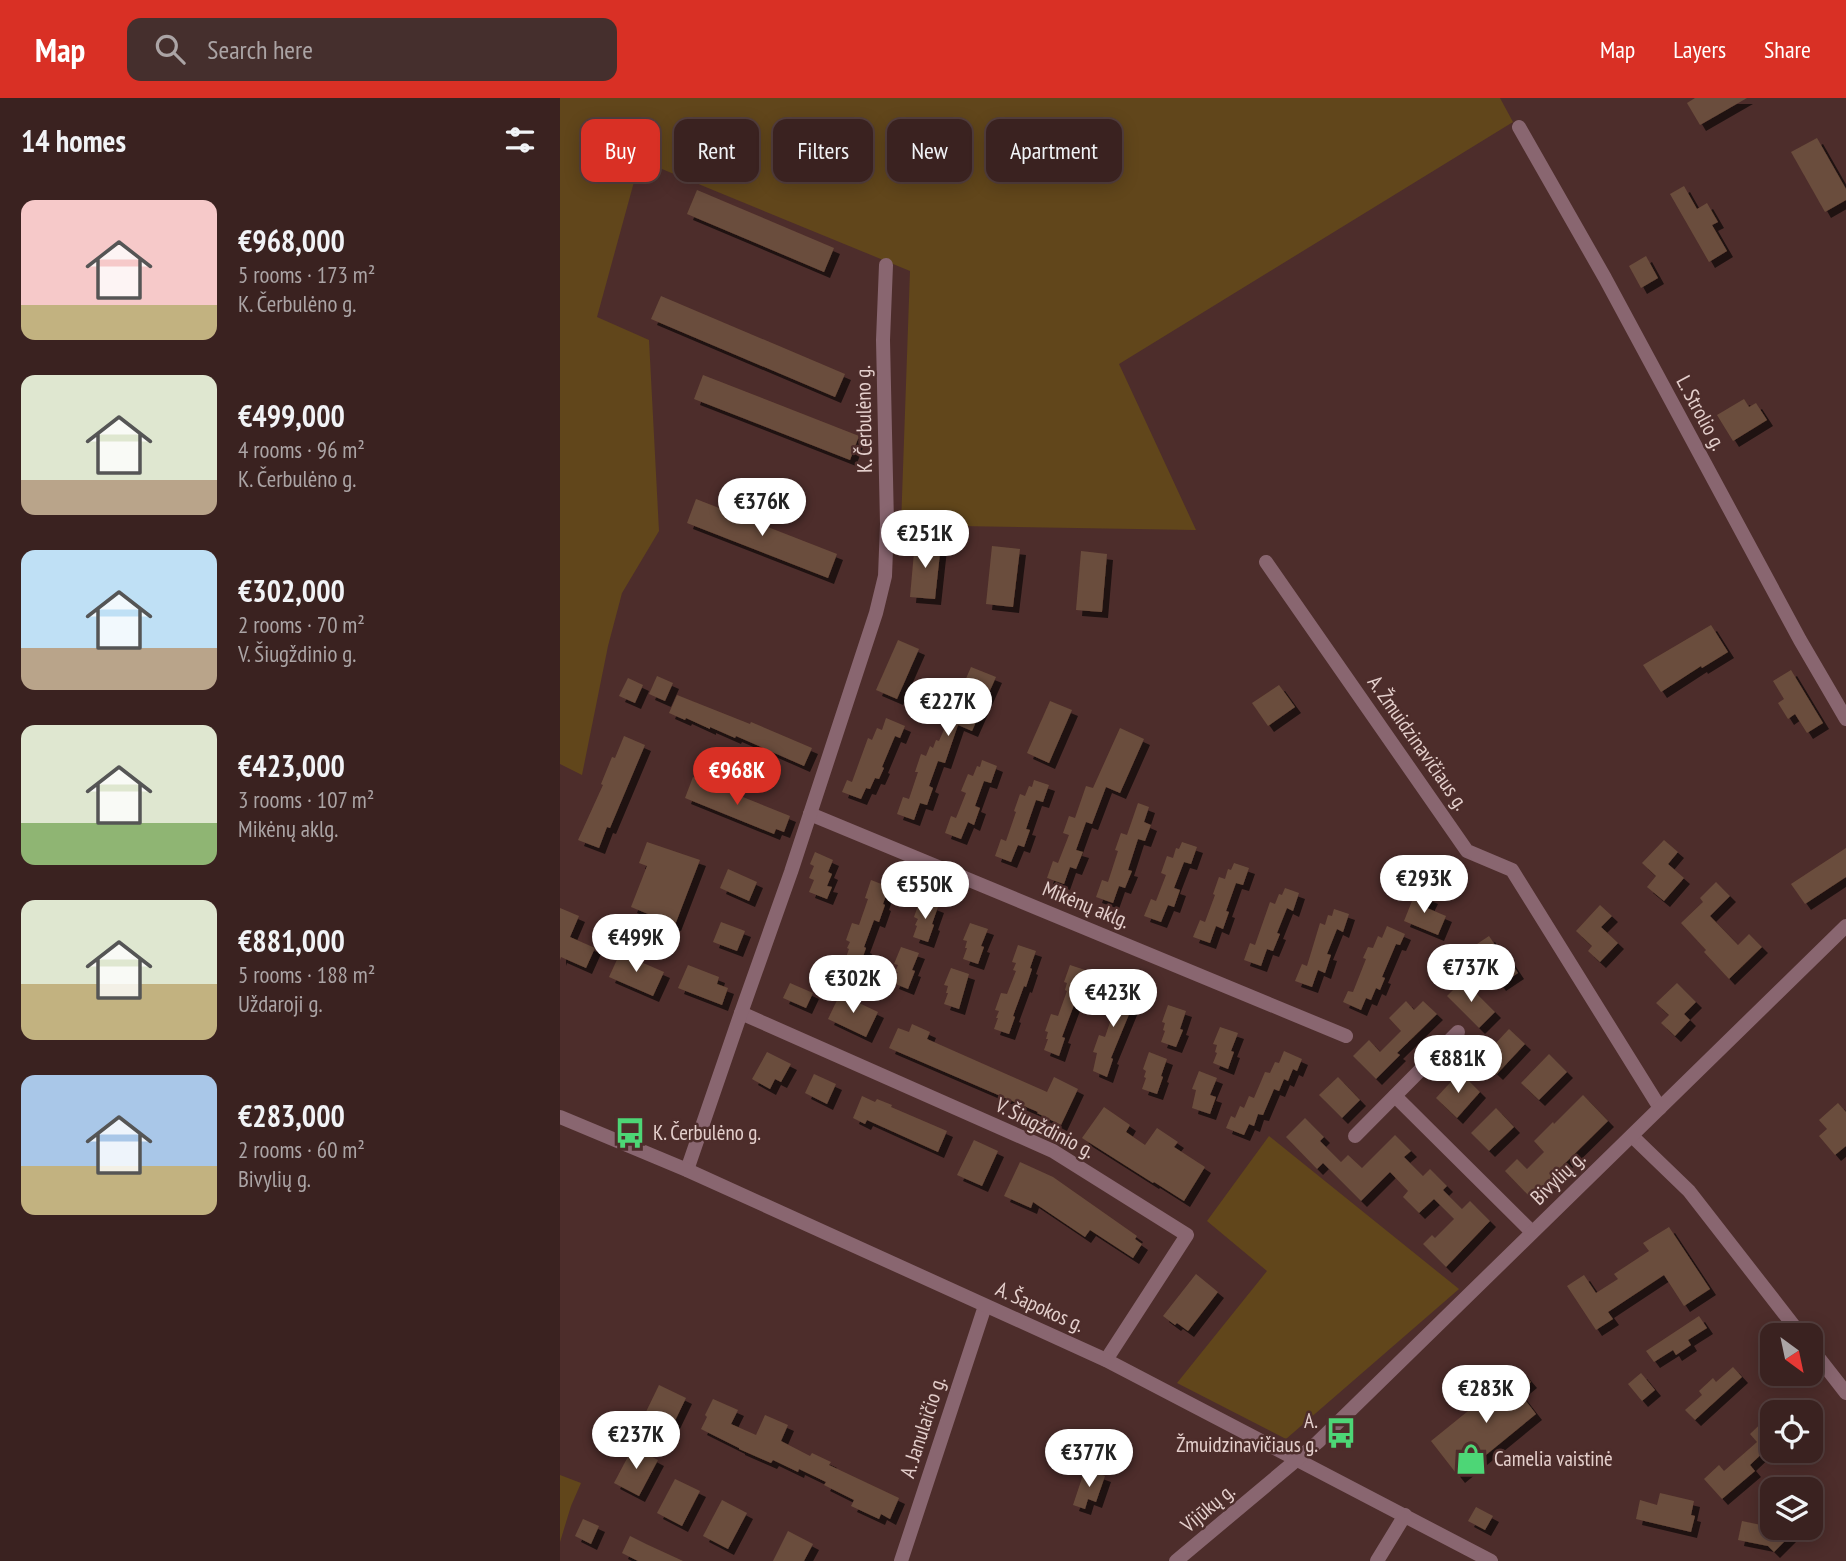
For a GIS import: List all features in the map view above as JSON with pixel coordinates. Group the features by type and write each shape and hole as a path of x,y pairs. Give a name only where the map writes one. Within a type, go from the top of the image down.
{"street":[{"name":"L. Strolio g.","path":"1519,127 1612,290 1800,640 1846,719"},
{"name":"K. Čerbulėno g.","path":"687,1170 791,872 877,613 885,576 887,524 883,340 886,265"},
{"name":"A. Žmuidzinavičiaus g.","path":"1266,562 1467,851 1512,870 1660,1108"},
{"name":"Mikėnų aklg.","path":"810,814 1346,1036"},
{"name":"Bivylių g.","path":"1298,1460 1846,926"},
{"name":"V. Šiugždinio g.","path":"741,1013 1054,1151 1187,1235 1106,1360"},
{"path":"1355,1136 1458,1032"},
{"path":"1395,1096 1532,1232"},
{"name":"A. Šapokos g.","path":"560,1117 687,1170 1106,1360 1491,1561"},
{"path":"1632,1136 1689,1191 1792,1323"},
{"name":"A. Janulaičio g.","path":"901,1561 985,1306"},
{"path":"1824,1365 1846,1393"},
{"name":"Vijūkų g.","path":"1176,1561 1298,1460"},
{"path":"1377,1561 1405,1515"}],"shaded area":[{"path":"560,98 1500,98 1513,122 1119,364 1196,530 901,525 910,271 694,182 759,182 759,119 674,119 674,174 660,168 660,119 581,119 581,182 634,182 597,317 649,340 659,531 622,593 608,646 582,775 560,764"},
{"path":"1269,1136 1459,1289 1286,1439 1177,1383 1267,1271 1207,1221"},
{"path":"560,1475 581,1483 560,1542"}],"building":[{"path":"1695,98 1747,98 1700,125 1687,103"},
{"path":"1817,138 1846,189 1846,200 1825,212 1791,152"},
{"path":"1684,186 1697,209 1707,203 1718,222 1712,225 1727,251 1709,262 1670,194"},
{"path":"697,190 834,248 824,272 687,214"},
{"path":"1646,256 1658,278 1641,288 1629,266"},
{"path":"661,296 845,374 835,397 651,319"},
{"path":"703,375 859,436 850,460 694,399"},
{"path":"1744,399 1749,407 1756,403 1767,420 1733,441 1717,415"},
{"path":"696,499 837,554 828,578 687,523"},
{"path":"915,541 941,544 935,599 910,597"},
{"path":"992,546 1020,549 1013,607 986,604"},
{"path":"1081,551 1107,554 1102,612 1076,610"},
{"path":"1711,625 1728,652 1661,692 1643,665"},
{"path":"898,640 919,649 897,699 876,690"},
{"path":"971,667 996,677 972,731 958,725 945,763 938,761 929,786 933,788 927,805 920,803 914,820 897,814 903,797 909,799 921,754 926,756 930,746 933,748 936,740 939,741"},
{"path":"1791,670 1823,723 1807,733 1795,714 1788,719 1778,703 1784,699 1773,681"},
{"path":"657,676 673,683 665,701 649,694"},
{"path":"628,678 643,685 635,703 619,696"},
{"path":"1279,685 1295,707 1268,726 1252,703"},
{"path":"677,695 812,748 804,766 736,736 735,738 669,713"},
{"path":"1050,701 1072,710 1049,763 1027,753"},
{"path":"886,718 905,726 900,738 895,736 879,779 875,778 870,789 866,788 861,799 842,792 847,780 852,782 868,738 872,740 877,728 882,730"},
{"path":"1120,728 1144,739 1120,793 1106,787 1092,824 1086,822 1076,850 1083,852 1076,869 1070,867 1064,884 1047,878 1053,861 1058,863 1069,835 1063,833 1069,816 1075,818 1086,786 1093,788"},
{"path":"624,736 645,745 599,848 578,840 603,785 601,784 612,757 615,758"},
{"path":"982,760 997,766 991,783 984,781 975,806 980,808 974,825 968,822 961,839 945,833 951,816 956,818 966,793 961,791 968,774 973,776"},
{"path":"693,777 790,816 784,832 776,829 774,834 685,798"},
{"path":"1034,780 1049,785 1043,802 1036,800 1026,829 1030,830 1024,847 1018,845 1011,862 995,856 1001,839 1006,841 1020,794 1025,796"},
{"path":"1138,803 1149,807 1144,822 1151,825 1145,841 1138,839 1128,870 1132,871 1125,888 1119,886 1113,903 1096,897 1102,880 1108,882 1121,833 1127,835"},
{"path":"1664,840 1678,852 1668,864 1684,878 1664,901 1647,887 1656,876 1642,863"},
{"path":"647,842 700,860 675,925 631,907 647,866 639,863"},
{"path":"1182,842 1197,847 1191,864 1184,862 1174,888 1180,890 1174,907 1168,905 1161,922 1144,916 1151,899 1156,901 1166,875 1161,873 1167,856 1173,858 1176,848 1179,849"},
{"path":"1846,848 1846,877 1805,904 1791,884"},
{"path":"815,852 833,860 828,872 832,874 827,886 832,887 827,899 809,892 814,880 809,878 814,866 810,864"},
{"path":"1234,863 1249,868 1243,885 1236,883 1223,929 1216,926 1210,943 1193,937 1200,920 1205,922 1219,877 1225,879 1228,869 1231,870"},
{"path":"728,869 757,882 749,901 720,888"},
{"path":"871,880 889,887 879,922 874,920 860,965 845,960 850,942 846,940 852,923 859,925"},
{"path":"1716,882 1730,896 1710,916 1738,945 1749,934 1762,947 1729,979 1681,923 1703,902 1700,898"},
{"path":"1285,888 1299,893 1293,911 1287,908 1273,951 1267,949 1261,966 1244,960 1250,943 1255,945 1270,902 1275,904"},
{"path":"1416,891 1432,898 1427,908 1446,916 1438,935 1404,921"},
{"path":"920,900 938,907 928,942 913,937 918,919 914,917"},
{"path":"1600,905 1612,916 1601,927 1618,943 1600,962 1588,951 1592,946 1576,931"},
{"path":"560,908 579,916 570,937 595,948 586,968 561,957 560,960"},
{"path":"1334,909 1349,914 1343,932 1337,929 1327,954 1331,955 1325,973 1318,970 1312,987 1295,981 1302,964 1307,966 1320,923 1325,925 1328,915 1332,916"},
{"path":"721,922 745,931 737,951 713,942"},
{"path":"970,923 988,929 978,964 963,959 967,941 963,940"},
{"path":"1387,926 1405,934 1400,945 1396,944 1382,977 1385,978 1380,990 1376,988 1371,1000 1366,998 1361,1010 1343,1002 1348,991 1353,992 1368,947 1373,948 1378,936 1382,938"},
{"path":"1489,936 1497,948 1500,946 1518,973 1500,985 1474,946"},
{"path":"1018,945 1036,951 1009,1034 994,1029 999,1011 995,1010 1001,993 1007,994 1016,971 1013,970 1016,963 1012,962"},
{"path":"901,947 919,953 908,989 893,983 898,972 895,972 898,965 894,964"},
{"path":"620,953 664,972 653,996 609,977"},
{"path":"688,965 719,977 717,984 728,988 722,1005 678,988"},
{"path":"1070,965 1088,971 1078,1007 1074,1005 1062,1037 1065,1038 1059,1056 1044,1050 1048,1039 1048,1032 1045,1031 1051,1014 1058,1016 1067,991 1067,983 1064,982"},
{"path":"951,968 969,974 959,1009 944,1004 948,986 944,985"},
{"path":"1463,980 1495,1012 1479,1028 1447,996"},
{"path":"1118,982 1136,989 1129,1006 1132,1007 1111,1058 1113,1059 1107,1077 1093,1071 1097,1053 1093,1052 1099,1035 1105,1037 1115,1008 1115,1001 1111,1000"},
{"path":"790,983 813,993 806,1008 783,998"},
{"path":"1677,983 1696,1002 1684,1014 1690,1020 1675,1036 1661,1023 1669,1015 1656,1003"},
{"path":"840,994 878,1012 866,1037 828,1019"},
{"path":"1406,1001 1414,1010 1423,1001 1437,1014 1397,1053 1400,1055 1376,1079 1353,1056 1369,1040 1380,1052 1401,1031 1389,1018"},
{"path":"1168,1005 1186,1011 1180,1029 1183,1030 1176,1047 1161,1042 1165,1031 1165,1023 1162,1022"},
{"path":"912,1024 930,1032 927,1039 1047,1092 1054,1077 1078,1089 1061,1125 1038,1112 889,1048 898,1028 909,1032"},
{"path":"1220,1027 1238,1033 1228,1069 1213,1063 1217,1045 1213,1044"},
{"path":"1509,1029 1525,1044 1497,1074 1481,1059"},
{"path":"1284,1051 1302,1059 1297,1071 1293,1069 1288,1081 1284,1079 1279,1091 1274,1089 1263,1115 1258,1114 1254,1126 1249,1124 1244,1135 1226,1128 1231,1116 1235,1118 1240,1106 1244,1108 1249,1096 1254,1098 1265,1072 1270,1073 1275,1062 1279,1063"},
{"path":"767,1052 791,1064 781,1082 775,1079 770,1089 752,1079"},
{"path":"1149,1052 1167,1059 1157,1094 1142,1089 1146,1078 1146,1071 1143,1069"},
{"path":"1549,1054 1567,1072 1539,1100 1521,1083"},
{"path":"1199,1071 1217,1078 1210,1095 1216,1097 1210,1114 1192,1108 1196,1090 1192,1089"},
{"path":"1460,1072 1480,1092 1457,1118 1436,1098"},
{"path":"814,1074 836,1084 827,1104 805,1093"},
{"path":"1338,1077 1360,1100 1342,1118 1319,1095"},
{"path":"1583,1095 1608,1121 1550,1178 1552,1181 1538,1194 1534,1190 1529,1196 1505,1171 1517,1159 1527,1169 1544,1152 1534,1141"},
{"path":"862,1096 892,1105 891,1107 947,1131 938,1152 867,1120 865,1124 853,1118"},
{"path":"1838,1103 1846,1112 1846,1146 1835,1155 1819,1136 1827,1129 1819,1120"},
{"path":"1104,1107 1130,1125 1126,1132 1145,1145 1157,1128 1178,1142 1174,1147 1205,1167 1184,1201 1082,1138"},
{"path":"1496,1108 1514,1127 1489,1151 1471,1133"},
{"path":"1305,1118 1324,1137 1320,1141 1341,1162 1348,1155 1362,1168 1395,1135 1411,1151 1404,1157 1423,1176 1430,1169 1447,1186 1443,1190 1462,1209 1470,1201 1490,1221 1446,1267 1423,1244 1432,1235 1435,1238 1454,1219 1434,1199 1419,1213 1403,1197 1408,1191 1390,1172 1361,1201 1323,1163 1317,1169 1286,1137"},
{"path":"974,1140 998,1151 982,1186 957,1175"},
{"path":"1020,1162 1053,1177 1137,1236 1135,1239 1142,1244 1133,1258 1090,1230 1085,1237 1033,1202 1031,1208 1004,1196"},
{"path":"1669,1227 1710,1289 1684,1306 1664,1275 1608,1312 1613,1319 1596,1330 1567,1286 1584,1275 1596,1293 1618,1279 1614,1274 1649,1251 1643,1243"},
{"path":"1196,1274 1218,1292 1188,1331 1163,1316"},
{"path":"1699,1316 1707,1328 1688,1340 1691,1345 1676,1355 1673,1350 1654,1362 1646,1351"},
{"path":"1733,1367 1742,1377 1695,1420 1685,1410 1702,1395 1699,1391 1713,1378 1716,1382"},
{"path":"1520,1369 1531,1382 1519,1392 1536,1414 1459,1477 1431,1441"},
{"path":"1641,1373 1655,1390 1642,1401 1628,1384"},
{"path":"659,1385 686,1398 671,1429 644,1416"},
{"path":"713,1399 738,1410 731,1424 756,1435 765,1415 788,1425 781,1441 810,1456 812,1453 831,1462 829,1465 899,1498 890,1519 881,1514 879,1519 851,1506 854,1500 799,1469 798,1472 773,1460 771,1463 701,1429"},
{"path":"1760,1424 1760,1455 1750,1465 1755,1471 1722,1499 1704,1479 1719,1465 1724,1471 1757,1442 1750,1434"},
{"path":"633,1447 658,1460 639,1496 614,1483"},
{"path":"1085,1469 1105,1476 1096,1502 1088,1499 1085,1509 1073,1505"},
{"path":"675,1479 700,1491 682,1526 657,1513"},
{"path":"1660,1493 1694,1501 1691,1515 1695,1516 1691,1532 1636,1519 1640,1500 1657,1505"},
{"path":"722,1500 747,1513 728,1549 703,1536"},
{"path":"1476,1507 1493,1516 1485,1530 1468,1521"},
{"path":"583,1519 599,1526 591,1544 575,1536"},
{"path":"1742,1521 1760,1525 1760,1540 1786,1540 1774,1552 1768,1546 1738,1540"},
{"path":"788,1531 813,1544 804,1561 773,1561"},
{"path":"630,1536 683,1561 638,1561 622,1553"}],"place":[{"name":"K. Čerbulėno g.","path":"630,1133"},
{"name":"A. Žmuidzinavičiaus g.","path":"1341,1433"},
{"name":"Camelia vaistinė","path":"1471,1459"}]}
